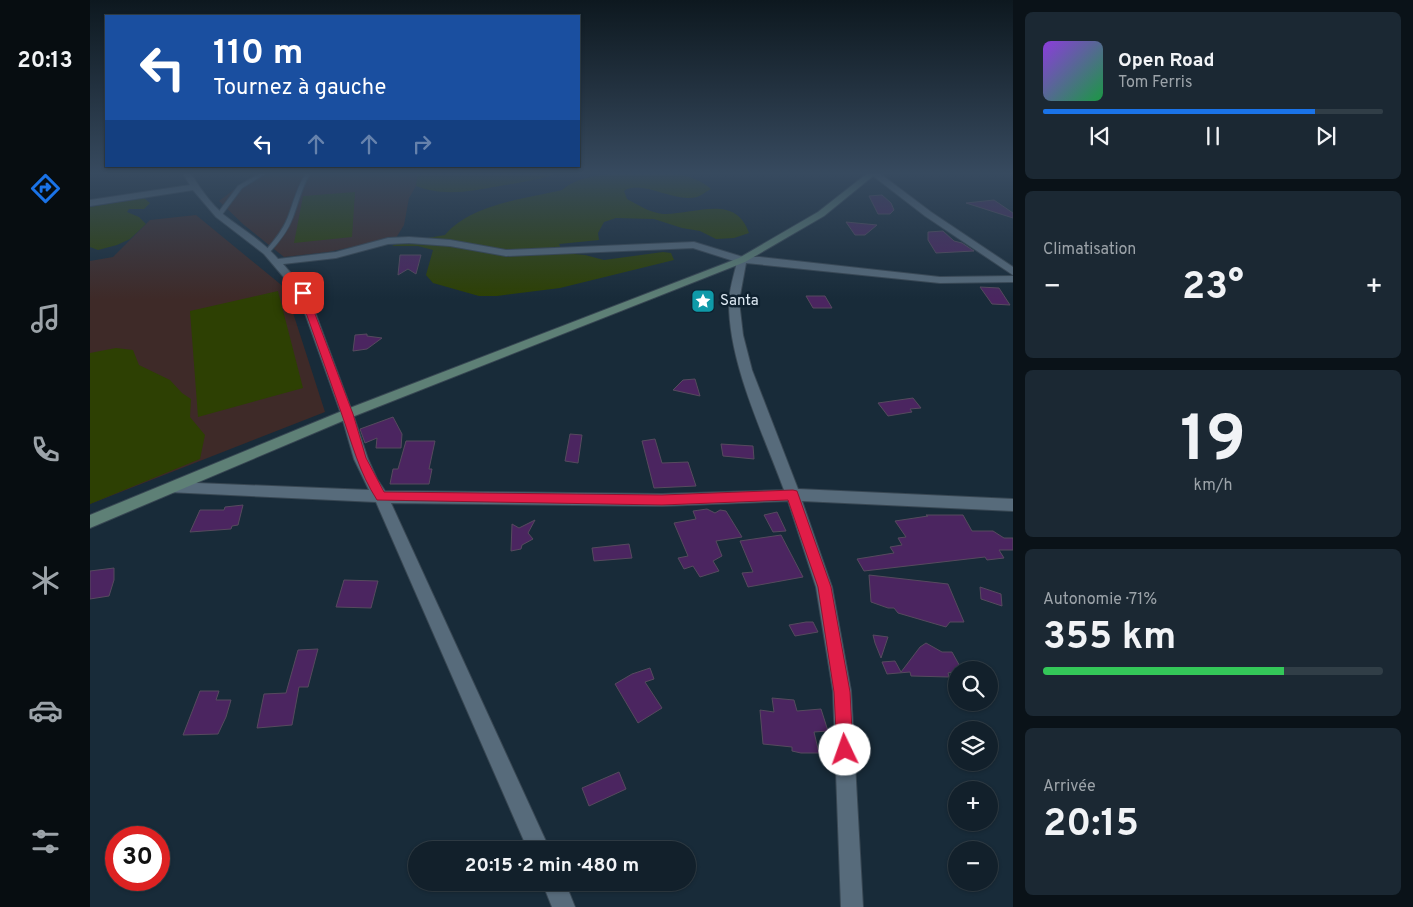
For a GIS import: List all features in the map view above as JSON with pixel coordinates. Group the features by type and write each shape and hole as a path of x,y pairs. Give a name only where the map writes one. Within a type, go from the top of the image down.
{"main road":[{"path":"90,522 347,414 742,260 820,214"}],"street":[{"path":"931,214 1013,272"},
{"path":"219,215 267,252 303,293 371,482 381,497 535,841"},
{"path":"276,262 336,255 388,241 409,240 450,243 506,253 694,245 742,260 760,260 940,280 1013,279"},
{"path":"742,260 734,301 737,335 746,370 793,495 824,587 842,692 852,907"},
{"path":"173,488 381,497 662,500 793,495 1013,505"},
{"path":"557,891 564,907"}],"lane":[{"path":"267,252 277,242 291,214"}],"shaded area":[{"path":"233,214 406,214 404,225 396,238 328,252 284,257"},
{"path":"196,215 285,288 325,412 90,504 90,261 113,257 150,220"}],"green space":[{"path":"90,214 133,214 139,217 146,224 130,239 117,245 98,250 90,247"},
{"path":"299,214 354,214 352,237 294,243"},
{"path":"473,214 735,214 743,221 749,233 734,238 716,239 700,231 682,228 654,219 616,218 604,222 598,233 599,240 559,244 563,253 585,255 604,260 663,252 671,253 674,260 560,288 497,296 479,296 433,283 426,275 433,250 418,246 392,246 398,243 445,235"},
{"path":"278,291 303,388 198,417 190,311"},
{"path":"116,348 133,350 139,365 170,380 182,393 191,399 190,417 205,435 200,459 90,504 90,353"}],"building":[{"path":"1001,214 1013,214 1013,218"},
{"path":"846,222 877,225 865,235 855,235"},
{"path":"943,231 954,241 962,243 974,251 936,253 928,240 928,232"},
{"path":"400,255 421,255 416,274 408,269 398,275"},
{"path":"980,287 999,288 1010,305 992,304"},
{"path":"806,296 825,296 832,308 813,308"},
{"path":"367,334 367,336 382,338 367,349 353,351 355,335"},
{"path":"695,379 700,396 673,390 683,380"},
{"path":"913,398 921,408 910,409 912,412 888,416 878,403"},
{"path":"393,417 402,434 401,448 376,448 377,438 365,443 360,429"},
{"path":"570,434 582,435 578,463 565,461"},
{"path":"655,439 662,463 688,462 696,486 654,488 642,441"},
{"path":"406,441 435,441 429,469 432,469 429,484 390,484 393,469 398,469"},
{"path":"721,444 753,446 754,459 723,456"},
{"path":"243,505 238,525 232,526 231,529 190,532 200,510 224,510 225,507"},
{"path":"707,509 715,513 720,510 726,511 742,537 716,541 722,556 713,561 719,571 700,577 693,566 684,569 678,558 688,556 674,523 696,519 693,511"},
{"path":"777,512 786,531 773,532 764,515"},
{"path":"926,515 963,515 972,531 993,531 1004,538 1013,538 1013,550 999,550 1004,558 987,560 985,557 864,571 857,559 894,553 890,547 902,545 898,538 906,537 895,521 928,516"},
{"path":"535,520 528,533 533,539 522,545 521,549 511,551 512,524 519,528"},
{"path":"781,535 803,577 748,587 742,573 753,572 740,541"},
{"path":"629,544 632,558 594,561 592,548"},
{"path":"114,568 114,580 109,596 90,599 90,571"},
{"path":"869,575 948,584 964,622 950,622 946,627 898,613 894,608 888,608 871,602"},
{"path":"344,580 378,581 371,608 336,607"},
{"path":"980,587 1001,594 1002,606 981,599"},
{"path":"813,622 818,632 795,636 789,625"},
{"path":"873,635 888,637 881,658 875,643"},
{"path":"926,643 942,652 952,652 957,661 948,661 948,677 911,676 910,672 887,674 882,662 895,661 901,672 920,647"},
{"path":"318,649 308,687 299,687 292,725 257,728 264,694 286,693 298,650"},
{"path":"650,668 654,679 645,682 662,708 638,723 615,684 632,674"},
{"path":"200,691 219,691 216,700 231,700 226,717 218,734 183,735"},
{"path":"772,698 794,700 797,711 821,709 828,731 814,732 819,753 801,753 792,751 792,747 763,744 760,710 774,712"},
{"path":"619,772 626,789 589,806 582,788"}],"place":[{"name":"Santa","path":"703,301"}],"route":[{"path":"303,293 361,458 371,482 381,497 662,500 793,495 824,587 842,692 845,750"}]}
